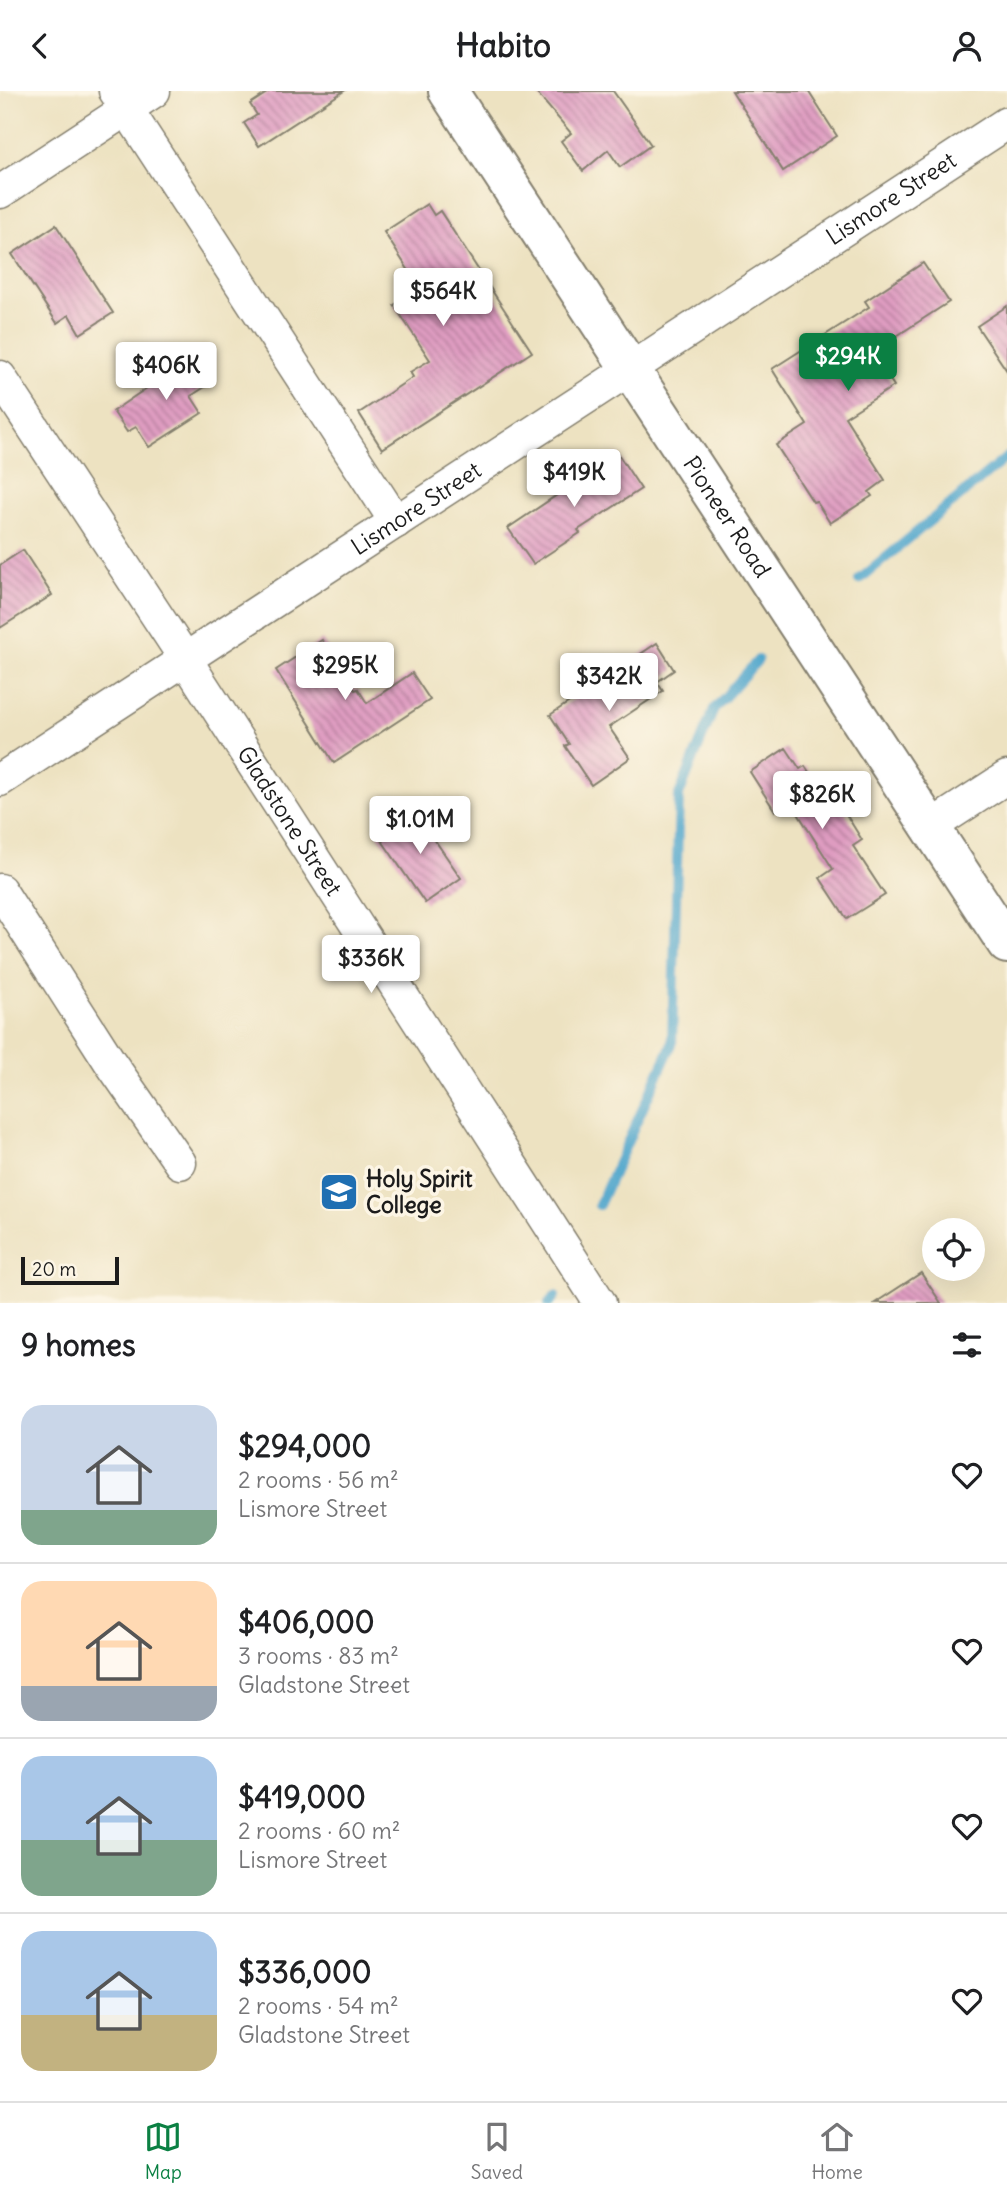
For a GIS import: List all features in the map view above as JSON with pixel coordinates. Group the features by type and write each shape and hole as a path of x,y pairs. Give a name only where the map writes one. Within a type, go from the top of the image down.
{"main road":[{"name":"Pioneer Road","path":"448,91 1007,944"}],"street":[{"path":"0,192 121,100 155,91"},
{"path":"121,100 396,522"},
{"name":"Lismore Street","path":"0,781 1007,123"},
{"name":"Gladstone Street","path":"0,377 186,660 600,1303"},
{"path":"930,827 1007,777"},
{"path":"0,890 110,1062 180,1163"}],"building":[{"path":"270,91 344,91 259,146 244,123 257,115 250,104"},
{"path":"535,91 613,91 651,145 620,167 608,150 583,171 561,141 571,133"},
{"path":"732,91 808,91 837,136 783,171"},
{"path":"427,204 434,215 440,211 532,352 382,449 359,413 413,377 410,372 430,360 394,305 420,288 384,232"},
{"path":"56,225 113,313 80,334 69,315 57,323 12,254"},
{"path":"923,263 949,302 872,352 894,386 845,417 885,480 869,492 872,496 830,523 776,445 807,425 772,369 869,307 865,301"},
{"path":"1007,306 1007,371 977,326"},
{"path":"197,354 214,381 191,396 202,413 149,447 136,427 127,432 113,411"},
{"path":"618,454 641,489 578,530 580,533 533,564 508,528"},
{"path":"23,550 52,595 0,628 0,565"},
{"path":"322,640 355,690 358,689 367,703 412,673 430,700 334,763 276,670"},
{"path":"657,643 674,670 657,682 663,691 609,727 630,758 591,785 565,746 569,744 550,715"},
{"path":"786,748 800,769 805,766 832,807 839,803 862,840 853,846 885,895 847,919 820,878 833,869 790,801 775,811 750,772"},
{"path":"414,810 461,878 425,903 378,835"},
{"path":"921,1273 922,1281 926,1281 941,1303 875,1303"}],"waterway":[{"path":"859,580 1007,457"},
{"path":"599,1205 672,1044 679,795 714,709 758,660"},
{"path":"549,1303 555,1296"}],"place":[{"name":"Holy Spirit College","path":"339,1192"}]}
